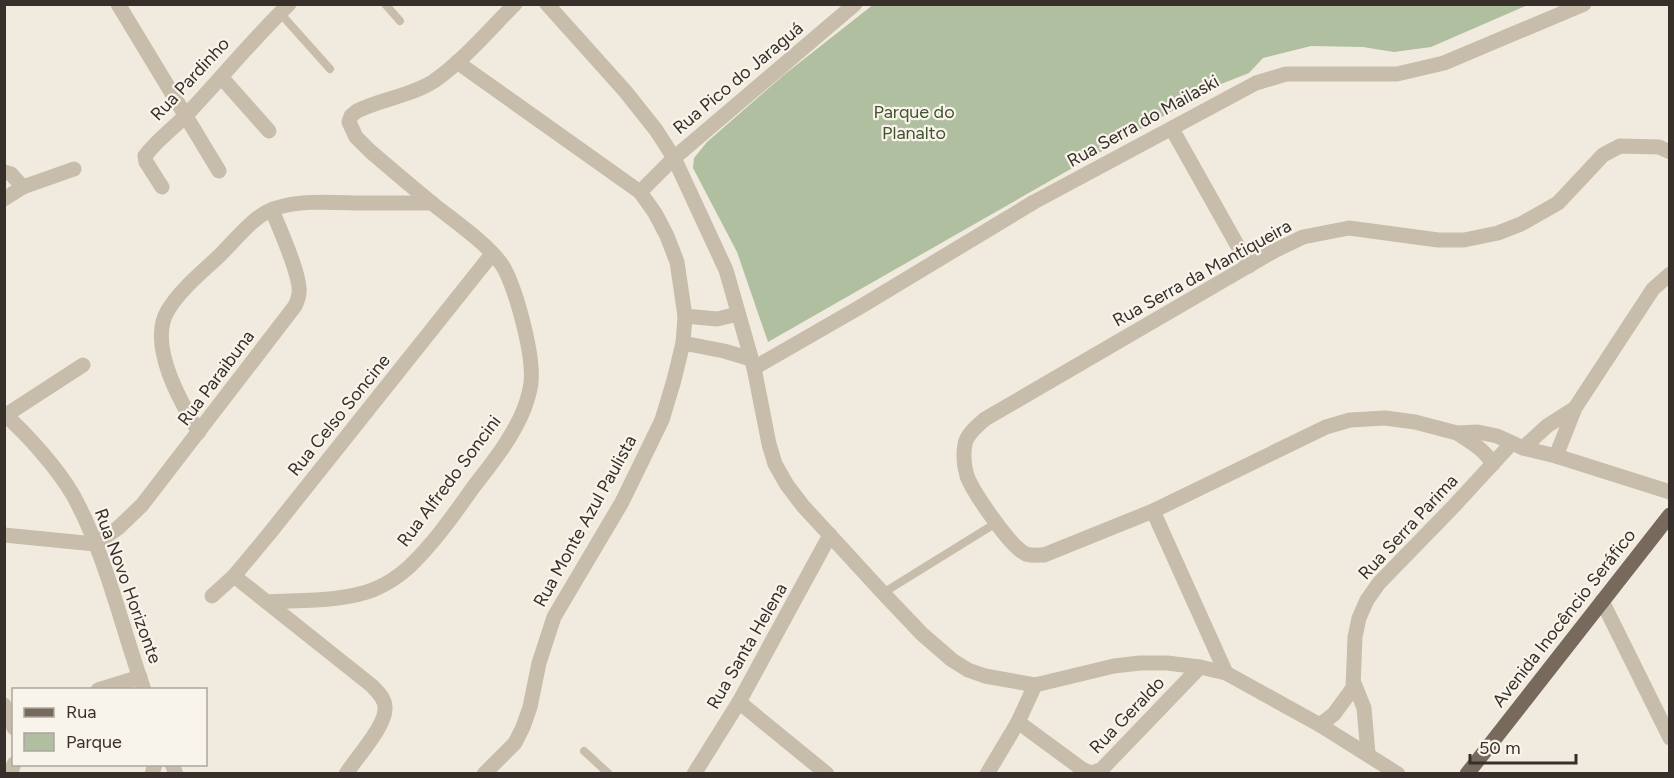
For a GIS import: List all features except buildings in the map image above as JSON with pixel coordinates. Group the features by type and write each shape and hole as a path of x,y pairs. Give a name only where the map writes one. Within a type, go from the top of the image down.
{"main road":[{"name":"Avenida Inocêncio Seráfico","path":"1467,774 1669,519"}],"street":[{"path":"118,4 219,171"},
{"path":"515,4 457,62 640,192"},
{"path":"547,4 625,91 656,130 674,158 726,270 776,464 803,506 883,593 951,660 968,670 985,676 1035,685 1114,666 1140,663 1167,663 1226,673 1320,725 1398,774"},
{"name":"Rua Pico do Jaraguá","path":"640,192 674,158 855,4"},
{"name":"Rua Serra do Mailaski","path":"752,364 860,307 1034,202 1172,129 1209,106 1256,83 1286,74 1397,74 1428,67 1444,63 1584,4"},
{"name":"Rua Pardinho","path":"162,186 146,162 145,156 222,78 252,41 284,9"},
{"name":"Rua Alfredo Soncini","path":"267,602 357,596 393,580 409,567 429,545 496,458 525,408 531,381 529,356 523,321 502,265 472,235 370,151 356,137 349,122 351,116 357,111 427,84 457,62"},
{"path":"222,78 269,131"},
{"path":"1172,129 1249,266"},
{"name":"Rua Serra da Mantiqueira","path":"996,523 968,478 963,456 965,441 975,428 985,419 1274,251 1303,237 1349,228 1438,240 1464,240 1498,233 1521,224 1558,203 1602,155 1620,146 1659,147 1670,152"},
{"path":"4,199 23,187 74,169"},
{"path":"4,172 15,177 23,187"},
{"name":"Rua Monte Azul Paulista","path":"484,774 515,743 523,727 530,707 539,663 554,617 621,502 662,420 683,343 685,316 677,262 667,236 640,192"},
{"path":"199,432 181,403 160,339 168,308 187,287 254,222 272,210 299,204 327,202 432,203"},
{"name":"Rua Paraibuna","path":"95,544 118,528 142,505 290,314 299,297 297,276 272,210"},
{"name":"Rua Celso Soncine","path":"212,596 234,576 492,254"},
{"path":"1556,456 1575,408 1653,289 1670,274"},
{"path":"685,316 717,320 738,314"},
{"path":"683,343 724,351 752,364"},
{"path":"5,415 83,365"},
{"name":"Rua Serra Parima","path":"1368,754 1364,708 1354,683 1354,637 1366,600 1379,583 1493,464 1575,408"},
{"name":"Rua Novo Horizonte","path":"5,415 36,447 72,494 95,544 142,683"},
{"path":"996,523 1013,546 1027,555 1044,555 1153,511 1326,427 1342,422 1385,417 1457,433 1478,446 1488,455 1493,464"},
{"path":"1457,433 1478,432 1497,436 1517,446 1670,492"},
{"path":"1153,511 1226,673"},
{"path":"4,535 95,544"},
{"name":"Rua Santa Helena","path":"694,774 739,702 830,535"},
{"path":"234,576 371,684 381,696 386,707 383,719 346,774"},
{"path":"1602,601 1670,738"},
{"name":"Rua Geraldo","path":"1018,722 1082,770 1091,773 1101,770 1200,667"},
{"path":"111,688 142,683"},
{"path":"1320,725 1338,709 1354,683"},
{"path":"987,774 1018,722 1035,685"},
{"path":"739,702 827,774"}],"lane":[{"path":"385,4 400,21"},
{"path":"284,9 330,69"},
{"path":"883,593 996,523"},
{"path":"584,751 609,774"}],"green space":[{"name":"Parque do Planalto","path":"874,4 1528,5 1431,47 1394,52 1363,47 1311,46 1263,58 1249,73 1216,86 768,342 737,252 693,168 694,158 707,142 785,74"}]}
